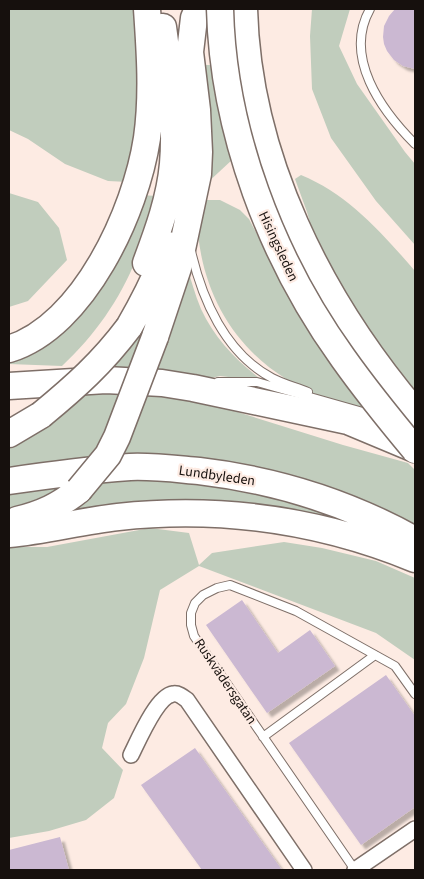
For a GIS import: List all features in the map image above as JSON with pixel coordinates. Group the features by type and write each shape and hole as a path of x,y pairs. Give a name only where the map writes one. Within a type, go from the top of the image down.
{"highway":[{"path":"9,349 25,344 43,333 74,303 100,265 123,220 140,173 147,138 150,94 147,9"},
{"path":"9,434 36,409 91,373 113,348 131,294 156,238 165,208 173,164 174,118 172,90 160,9"},
{"path":"122,323 145,300 160,268 182,200 189,152 180,51 184,15 187,9"},
{"path":"9,522 38,515 61,504 79,490 108,455 117,437 155,337 178,268 198,174 199,152 190,52 194,18 198,9"},
{"name":"Hisingsleden","path":"220,9 223,61 232,106 244,155 262,211 282,256 310,307 342,357 415,450"},
{"name":"Hisingsleden","path":"244,9 248,58 255,100 267,148 281,192 304,244 338,303 363,343 415,412"},
{"path":"9,370 106,380 162,383 188,387 348,421 415,450"},
{"path":"9,386 106,380"},
{"path":"9,417 36,409"},
{"name":"Lundbyleden","path":"9,481 69,472 132,467 227,474 290,487 330,501 362,513 415,540"},
{"path":"9,534 116,517 160,513 227,514 305,524 375,544 415,559"}],"street":[{"path":"131,755 160,701 173,694 180,695 187,700 304,870"},
{"name":"Ruskvädersgatan","path":"355,870 415,829"}],"lane":[{"path":"370,9 361,36 361,55 364,67 384,108 398,127 415,144"},
{"path":"187,223 197,275 206,302 222,329 239,351 254,366 272,378 364,412"},
{"path":"106,380 257,382 415,426"},
{"name":"Ruskvädersgatan","path":"355,870 194,636 191,625 191,613 195,603 203,596 217,588 230,585 296,611 395,666 415,694"},
{"path":"263,736 375,655"}],"green space":[{"path":"9,9 137,9 142,88 128,182 108,181 65,164 28,139 9,130"},
{"path":"312,9 350,9 339,46 357,84 415,164 415,245 376,201 331,138 312,89 310,36"},
{"path":"201,65 213,65 233,159 205,185"},
{"path":"301,175 334,193 364,216 415,271 415,390 382,349 316,244 295,179"},
{"path":"9,193 38,202 59,228 67,260 28,301 9,307"},
{"path":"140,195 157,196 145,236 130,274 114,303 95,330 62,366 9,364 9,358 20,355"},
{"path":"200,200 220,200 240,210 249,219 315,340 364,408 327,398 301,387 277,373 256,356 238,336 223,314 211,289 203,262 198,234"},
{"path":"186,264 201,309 216,335 247,368 284,395 279,396 245,379 220,376 207,379 150,372"},
{"path":"152,302 134,371 105,369"},
{"path":"83,390 126,393 92,463 9,474 9,445"},
{"path":"143,392 215,405 408,463 415,470 415,529 131,459 118,453"},
{"path":"102,475 184,477 340,512 357,530 53,520"},
{"path":"78,480 9,517 9,488"},
{"path":"150,528 189,533 199,565 212,553 284,542 322,548 376,561 415,578 415,660 376,633 199,566 160,590 144,658 126,704 108,723 102,748 123,770 114,798 86,820 49,831 9,838 9,547 47,547"}],"building":[{"path":"395,9 415,9 415,69 403,66 394,60 384,44 384,26"},
{"path":"242,600 278,653 310,630 335,666 267,713 206,625"},
{"path":"386,675 415,716 415,807 361,845 289,743"},
{"path":"195,748 282,870 202,870 141,785"},
{"path":"60,837 69,870 9,870 9,850"}]}
